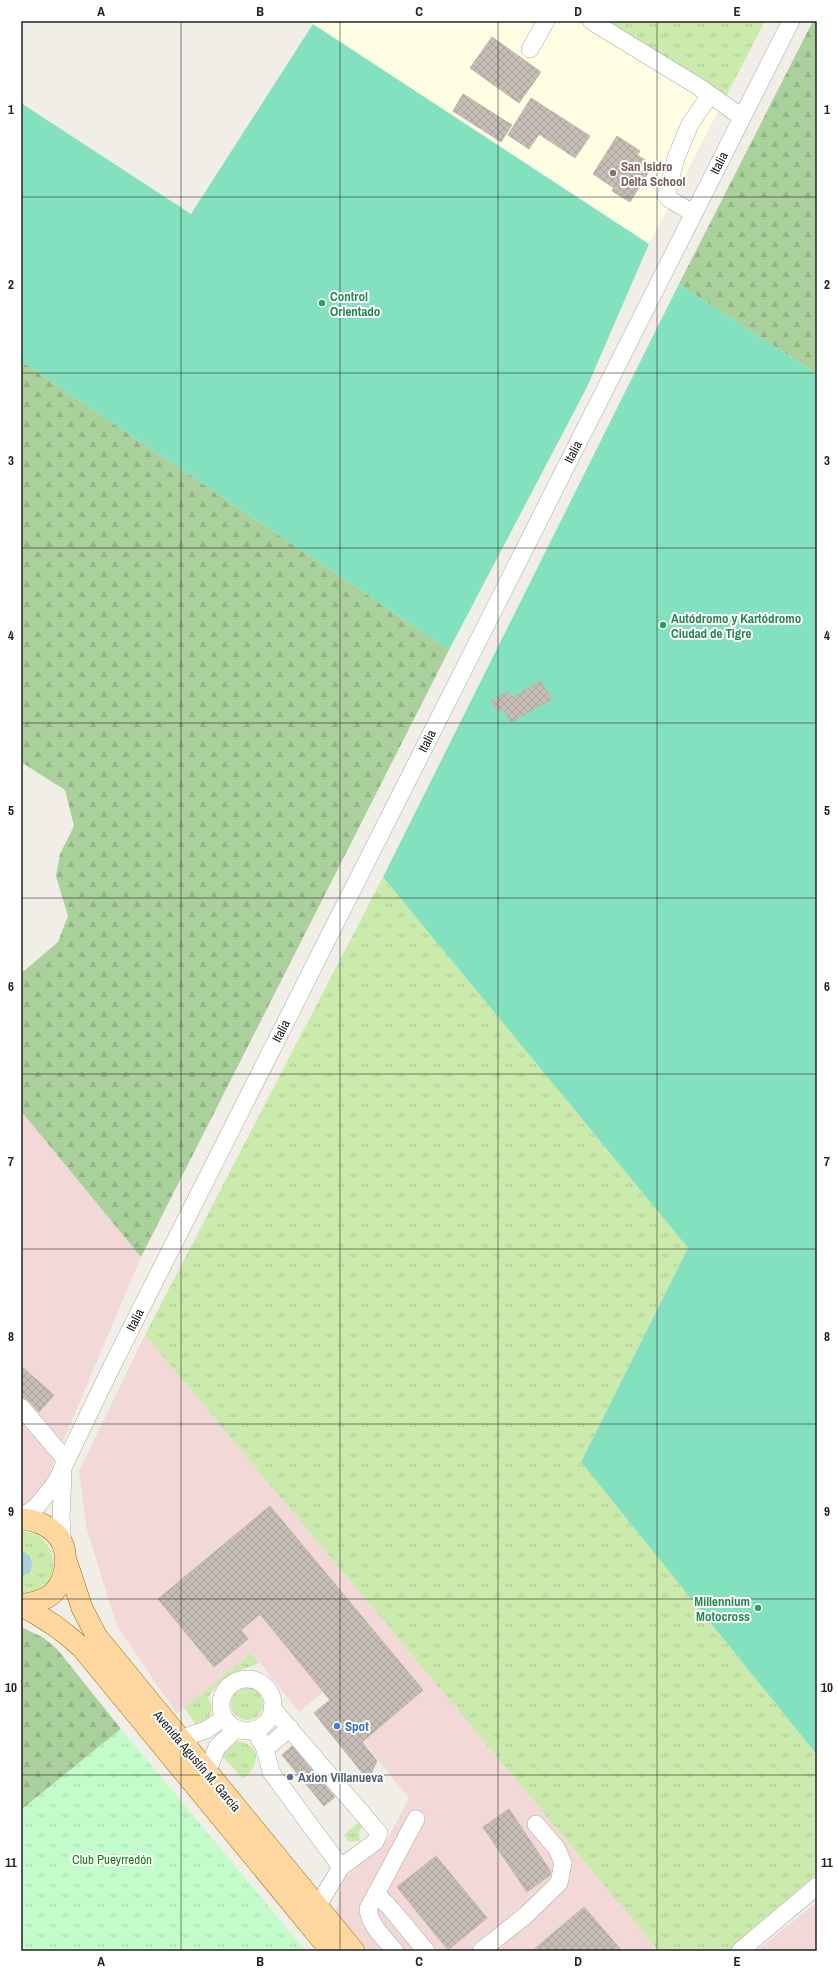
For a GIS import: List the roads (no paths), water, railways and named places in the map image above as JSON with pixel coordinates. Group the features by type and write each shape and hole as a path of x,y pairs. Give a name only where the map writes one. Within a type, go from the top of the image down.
{"main road":[{"name":"Avenida Agustín M. García","path":"21,1519 33,1520 45,1525 56,1534 64,1552 82,1608 97,1637 354,1951"},
{"path":"21,1606 38,1602 52,1594 60,1584 65,1571 64,1552"},
{"name":"Avenida Agustín M. García","path":"21,1606 45,1618 66,1633 82,1648 331,1951"}],"street":[{"path":"530,49 546,21"},
{"path":"591,21 710,95 742,117"},
{"name":"Italia","path":"21,1519 37,1506 48,1494 65,1461 791,21"},
{"path":"693,213 669,200 666,196 676,158 690,124 710,95"},
{"path":"21,1407 65,1461"},
{"name":"Italia","path":"64,1552 62,1491 65,1461"},
{"path":"245,1679 254,1680 265,1687 272,1699 272,1708 267,1721 255,1730 242,1731 230,1723 221,1705 224,1692 229,1686 237,1681 245,1679"},
{"path":"272,1708 379,1834 375,1842 341,1867 317,1906"},
{"path":"179,1739 230,1723"},
{"path":"207,1773 217,1747 230,1723"},
{"path":"265,1749 290,1728"},
{"path":"255,1730 265,1749 272,1772 341,1867"},
{"path":"395,1951 372,1924 368,1909 416,1819"},
{"path":"481,1951 526,1915 559,1883 563,1863 556,1849 536,1824"},
{"path":"740,1951 817,1886"},
{"path":"376,1893 426,1951"}],"water":[{"path":"21,1551 29,1556 32,1565 30,1572 21,1577"}],"place":[{"name":"San Isidro Delta School","path":"613,173"},
{"name":"Control Orientado","path":"322,303"},
{"name":"Autódromo y Kartódromo Ciudad de Tigre","path":"663,625"},
{"name":"Millennium Motocross","path":"758,1608"},
{"name":"Spot","path":"337,1726"},
{"name":"Axion Villanueva","path":"290,1777"}],"park label":[{"name":"Club Pueyrredón","path":"112,1859"}]}
